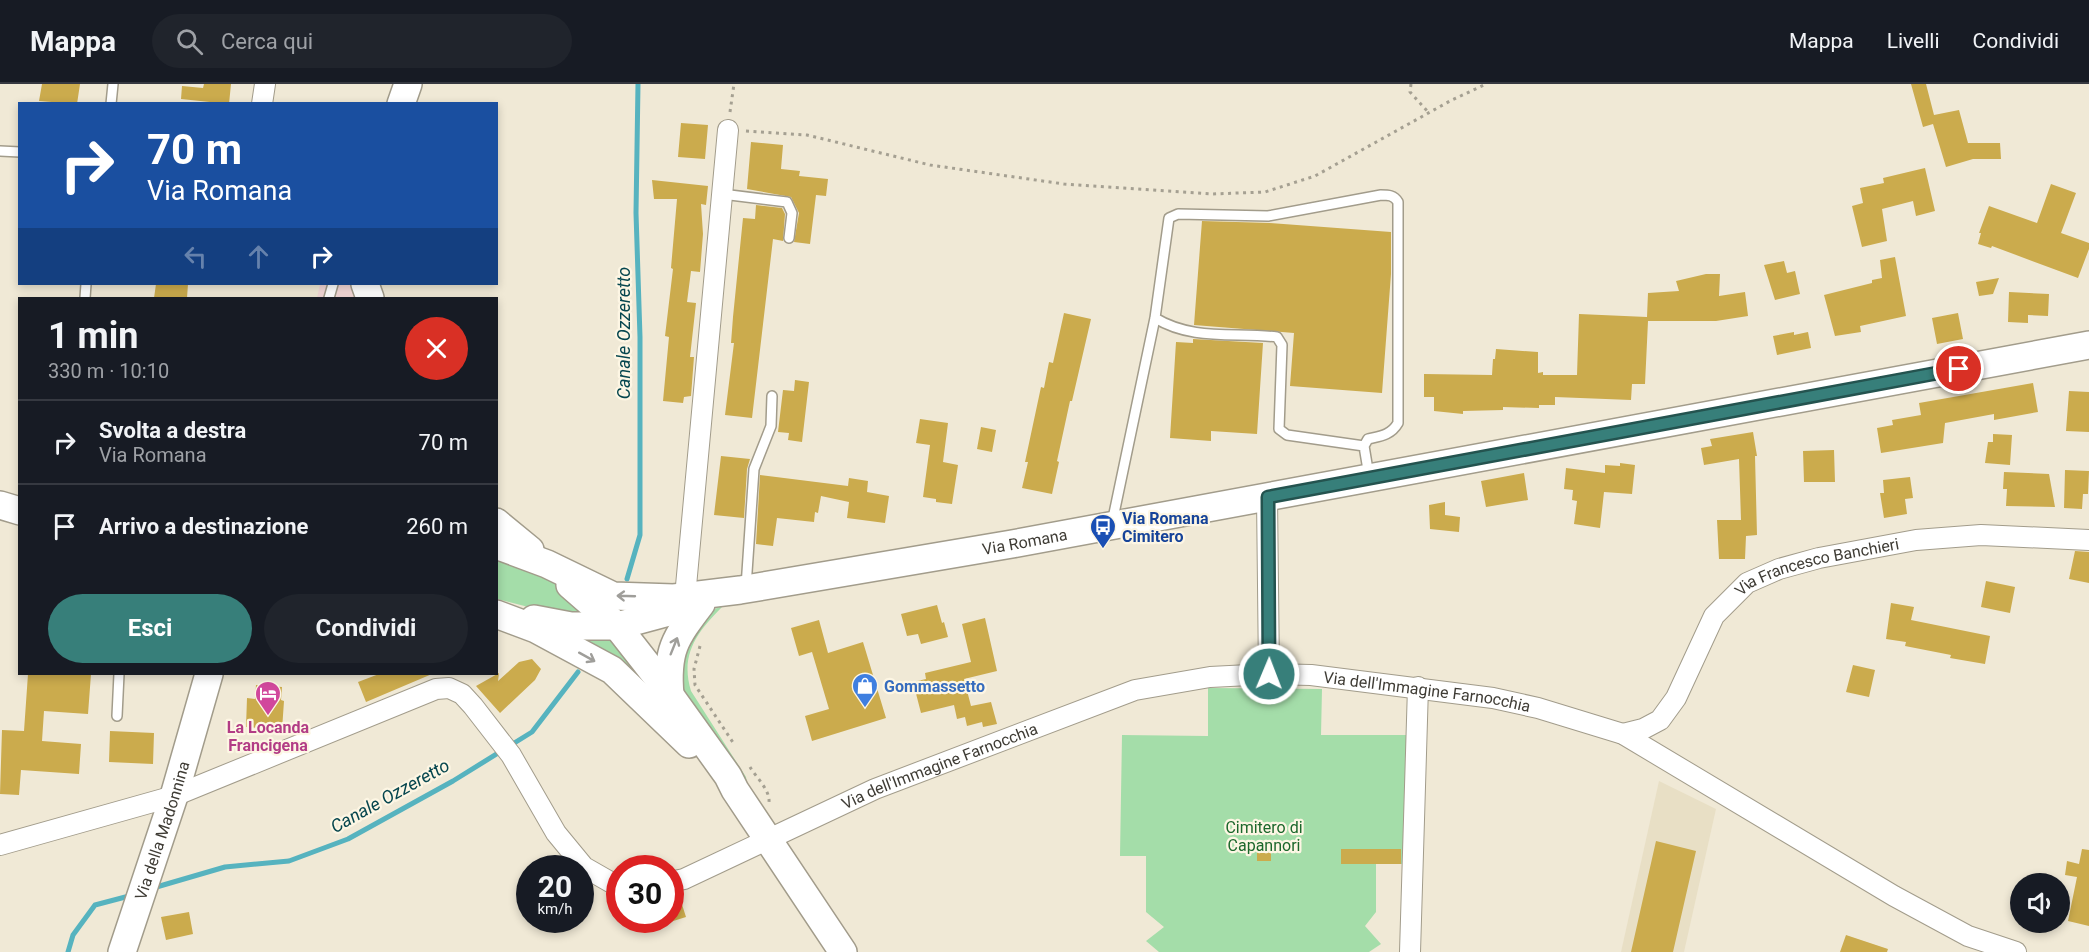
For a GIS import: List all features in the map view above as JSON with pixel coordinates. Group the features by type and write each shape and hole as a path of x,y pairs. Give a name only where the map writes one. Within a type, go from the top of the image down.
{"street":[{"path":"262,102 265,84"},
{"path":"402,102 408,84"},
{"path":"670,695 669,662 693,600 728,130"},
{"name":"Via Romana","path":"693,600 1112,526 2089,345"},
{"path":"1268,497 1269,674"},
{"path":"0,505 18,510"},
{"path":"498,524 617,626 728,776 752,817 843,952"},
{"name":"Via Francesco Banchieri","path":"1623,734 1643,729 1660,720 1676,698 1714,616 1748,583 1779,568 1916,540 1981,535 2089,540"},
{"path":"498,546 547,564 613,596 693,600"},
{"path":"498,613 571,626 617,626 693,600"},
{"path":"498,614 536,629 612,670 735,790"},
{"name":"Via dell'Immagine Farnocchia","path":"684,879 875,789 1135,690 1210,677 1269,674 1311,675 1493,698 1527,705 1623,734 1894,896 1968,936 2016,952"},
{"path":"199,708 201,675"},
{"path":"199,708 209,675"},
{"path":"199,708 220,675"},
{"path":"1410,952 1418,687"},
{"path":"0,844 174,796 436,689 449,688 462,694 496,733 556,833 584,867 606,880"},
{"name":"Via della Madonnina","path":"122,952 174,796 199,708"}],"lane":[{"path":"111,102 113,84"},
{"path":"0,151 18,152"},
{"path":"722,194 787,202 792,213 789,238"},
{"path":"1112,526 1155,318 1169,218 1178,214 1269,216 1381,195 1396,198 1398,202 1398,423 1394,430 1386,435 1368,439 1364,446 1369,478"},
{"path":"1155,318 1170,327 1190,332 1277,337 1282,345 1279,429 1287,435 1364,446"},
{"path":"743,590 754,469 771,426 772,396"},
{"path":"117,716 119,675"}],"path":[{"path":"734,84 728,130 807,135 930,165 1064,184 1212,194 1265,192 1315,176 1486,84"},
{"path":"1411,84 1410,92 1429,113"},
{"path":"704,638 694,669 695,685 740,753"},
{"path":"747,762 770,798 768,807 752,817"}],"shaded area":[{"path":"320,285 356,285 359,297 317,297"},
{"path":"1659,781 1716,809 1684,952 1621,952"}],"green space":[{"path":"498,549 548,577 588,612 563,616 498,599"},
{"path":"725,604 707,623 694,642 688,664 688,677 691,691 746,777 747,784 685,697 679,679 681,651 709,612"},
{"path":"570,632 611,634 664,696"},
{"name":"Cimitero di Capannori","path":"1208,688 1322,689 1321,735 1410,735 1408,864 1376,864 1376,912 1365,926 1381,944 1369,952 1159,952 1146,941 1164,927 1146,912 1146,856 1120,856 1122,735 1208,736"}],"building":[{"path":"42,84 80,84 77,102 39,101"},
{"path":"204,84 231,84 229,102 181,99 182,86 203,88"},
{"path":"1911,84 1926,84 1934,115 1959,110 1968,143 2000,143 2001,159 1973,159 1946,167 1933,124 1923,127"},
{"path":"681,123 708,125 705,159 678,157"},
{"path":"751,142 783,145 781,169 800,171 799,176 828,179 826,196 816,195 810,244 794,242 799,213 791,197 747,189"},
{"path":"1925,168 1935,211 1916,216 1913,201 1882,209 1887,241 1862,247 1852,206 1863,203 1860,188 1884,183 1883,178"},
{"path":"652,180 708,186 706,205 701,204 703,234 700,272 691,271 687,302 696,303 690,357 694,357 691,396 684,397 683,403 663,401 669,337 665,336 673,269 671,268 677,199 654,199"},
{"path":"2051,184 2076,193 2061,233 2089,243 2078,278 1992,246 1991,248 1978,244 1981,233 1979,233 1989,206 2037,223"},
{"path":"756,205 782,208 785,214 783,241 773,239 752,418 725,415 734,343 731,343 743,218 755,219"},
{"path":"1202,221 1270,223 1391,232 1391,274 1382,393 1290,386 1294,333 1194,325"},
{"path":"1895,257 1906,316 1860,326 1861,332 1835,336 1824,295 1872,283 1872,280 1882,278 1880,260"},
{"path":"1784,261 1787,273 1795,271 1800,294 1775,300 1764,265"},
{"path":"1706,274 1720,274 1719,296 1745,292 1748,316 1716,321 1648,321 1645,384 1632,384 1631,400 1555,397 1555,405 1539,405 1539,408 1503,407 1503,410 1463,411 1463,414 1434,411 1434,397 1424,397 1424,374 1492,375 1496,349 1538,352 1538,373 1543,372 1543,375 1577,375 1579,314 1647,317 1648,293 1679,291 1676,281"},
{"path":"1999,278 1993,294 1979,296 1976,282"},
{"path":"156,285 188,285 187,297 154,297"},
{"path":"2009,292 2049,294 2048,316 2028,315 2028,323 2008,322"},
{"path":"1064,313 1091,319 1072,401 1070,401 1052,494 1022,488 1028,462 1025,462 1041,387 1044,388 1049,362 1053,363"},
{"path":"1958,313 1963,339 1937,344 1932,318"},
{"path":"1794,332 1794,335 1808,332 1811,348 1777,355 1773,336"},
{"path":"1193,339 1263,343 1257,434 1211,431 1211,441 1170,438 1176,342 1193,343"},
{"path":"795,380 809,382 802,442 788,440 789,433 778,432 783,390 794,391"},
{"path":"2033,383 2038,412 1994,420 1994,414 1945,423 1943,443 1881,453 1877,428 1893,425 1892,420 1921,415 1919,403"},
{"path":"2069,391 2089,392 2089,432 2066,431"},
{"path":"920,419 948,423 943,462 958,465 952,504 936,502 936,499 923,497 930,445 916,443"},
{"path":"981,427 996,430 992,452 977,449"},
{"path":"1753,432 1757,456 1755,456 1757,535 1746,536 1745,559 1719,559 1717,520 1741,520 1739,459 1704,465 1701,448 1712,446 1710,439"},
{"path":"1993,434 2012,435 2010,465 1985,463 1988,442 1993,442"},
{"path":"1834,450 1835,482 1804,482 1803,451"},
{"path":"721,456 750,459 747,469 744,518 714,515"},
{"path":"1620,463 1635,465 1632,494 1604,492 1600,528 1574,524 1577,501 1572,500 1573,490 1564,489 1566,468 1605,473 1605,465 1620,466"},
{"path":"2065,470 2089,471 2088,494 2083,494 2082,509 2064,508"},
{"path":"2004,472 2049,474 2055,507 2006,506 2007,489 2003,489"},
{"path":"1524,473 1528,500 1486,507 1481,481"},
{"path":"760,475 848,486 849,478 868,481 867,492 889,496 885,523 847,518 849,502 821,496 814,522 777,518 773,546 756,544"},
{"path":"1910,477 1913,498 1905,499 1907,514 1884,518 1880,493 1884,493 1883,480"},
{"path":"1445,502 1445,515 1460,517 1459,532 1430,529 1429,505"},
{"path":"2075,551 2089,552 2089,583 2069,579"},
{"path":"1986,581 2015,587 2010,613 1981,607"},
{"path":"1891,603 1914,607 1911,620 1990,636 1985,664 1950,658 1951,655 1905,646 1906,642 1886,639"},
{"path":"937,605 948,637 921,644 918,634 907,636 901,614"},
{"path":"985,618 997,671 964,679 971,706 991,702 997,724 983,727 982,722 967,726 965,717 957,719 954,705 921,713 913,682 926,679 925,673 971,662 962,624"},
{"path":"819,620 828,653 863,642 886,718 812,741 805,716 829,709 812,652 799,656 791,628"},
{"path":"532,659 541,669 535,680 500,713 476,686 499,673 498,681 519,662"},
{"path":"1853,665 1875,670 1869,697 1846,692"},
{"path":"28,675 91,675 88,714 44,711 42,741 81,744 79,774 21,770 19,795 0,794 2,730 24,731"},
{"path":"376,675 430,675 366,702 358,682"},
{"path":"256,685 282,687 281,700 284,701 282,730 246,727 247,698 255,699"},
{"path":"110,731 154,733 153,764 109,762"},
{"path":"1656,841 1696,851 1673,952 1631,952"},
{"path":"1257,845 1271,845 1271,861 1257,861"},
{"path":"1341,849 1401,849 1401,864 1341,864"},
{"path":"2082,849 2089,850 2089,926 2070,921 2077,877 2065,873 2067,861 2079,864"},
{"path":"189,912 193,934 166,940 161,917"},
{"path":"1846,935 1888,949 1887,952 1840,952"}],"waterway":[{"name":"Canale Ozzeretto","path":"627,579 640,535 640,337 636,213 638,84"},
{"name":"Canale Ozzeretto","path":"153,888 225,867 289,861 348,839 453,781 532,732 578,672"},
{"name":"Canale Ozzeretto","path":"68,952 73,935 95,905 133,895"}],"place":[{"name":"Via Romana Cimitero","path":"1103,550"},
{"name":"Gommassetto","path":"865,709"},
{"name":"La Locanda Francigena","path":"268,717"}],"route":[{"path":"1269,674 1268,497 1959,369"}]}
